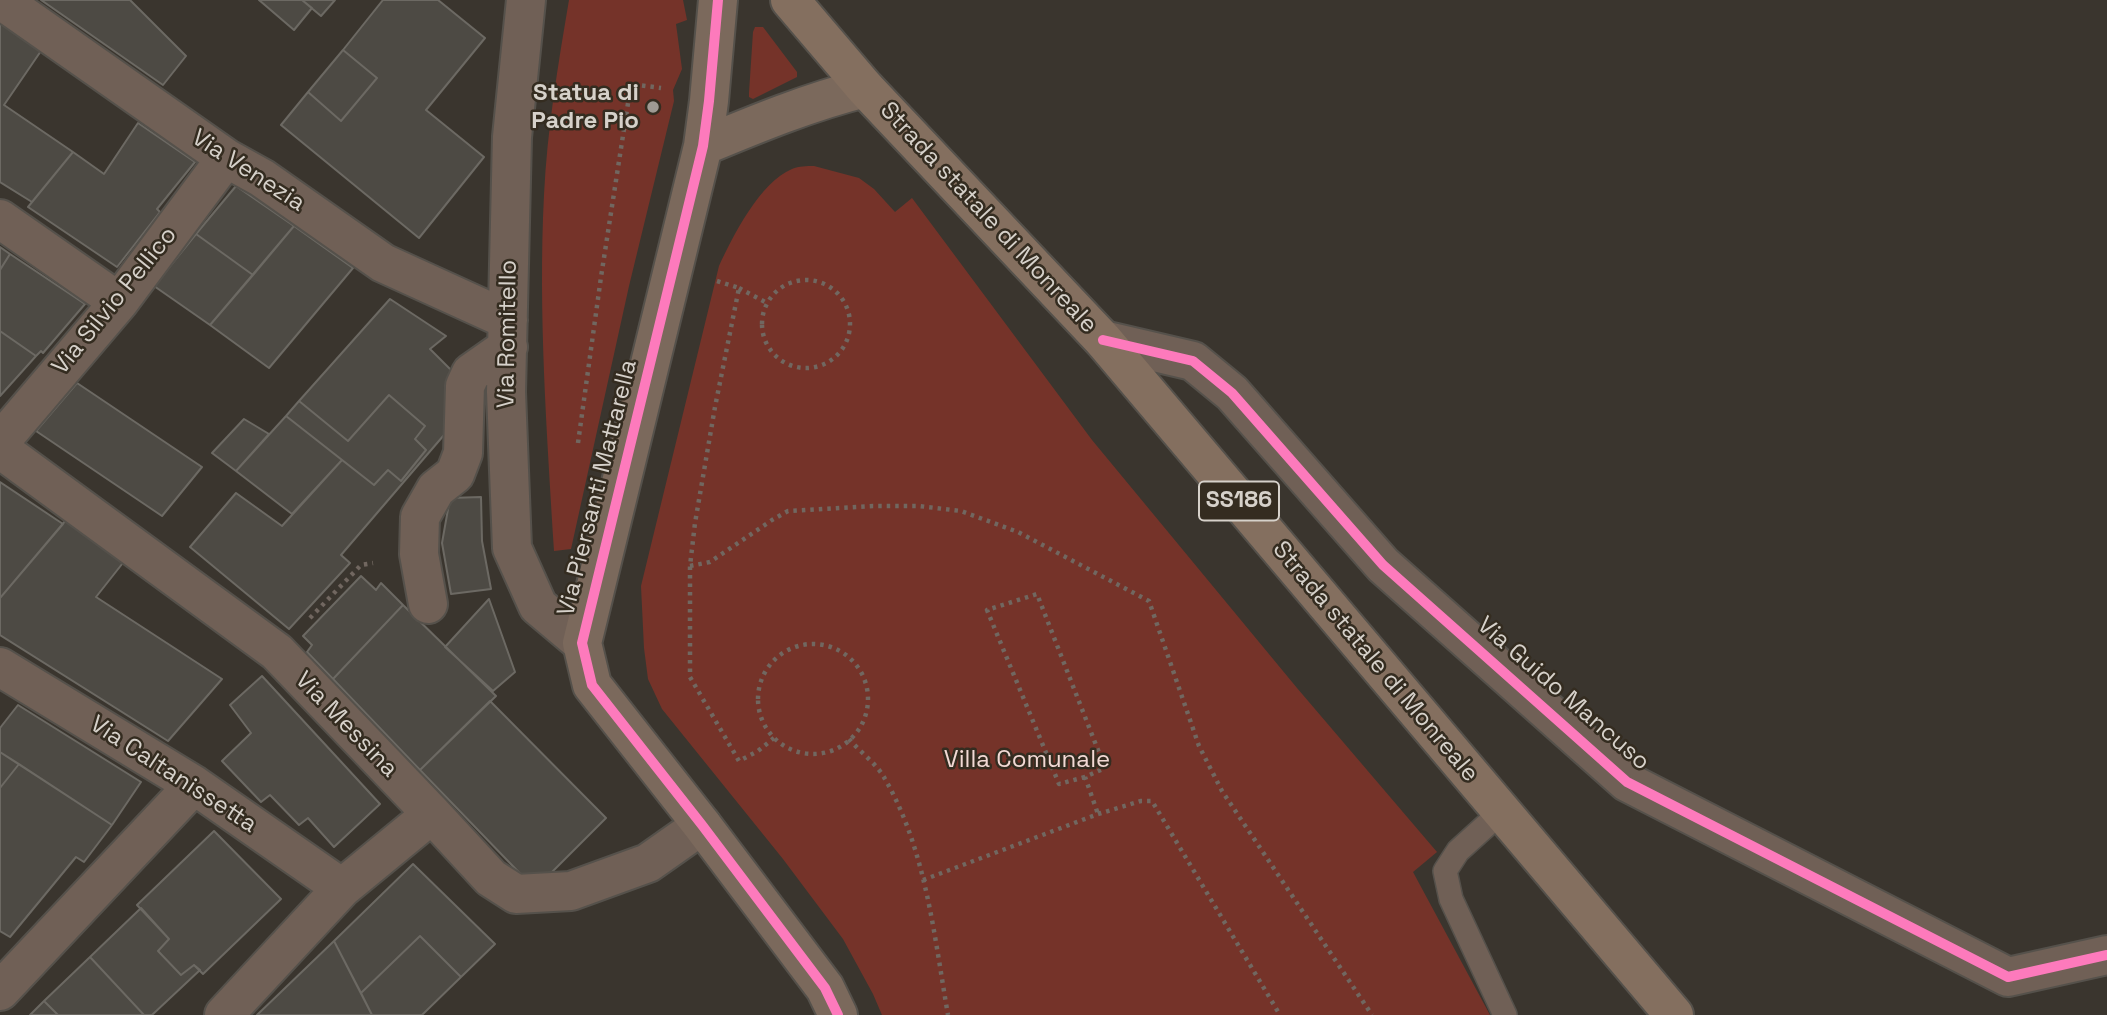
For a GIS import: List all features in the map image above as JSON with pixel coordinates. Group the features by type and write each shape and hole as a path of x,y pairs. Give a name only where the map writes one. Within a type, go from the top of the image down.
{"main road":[{"name":"Strada statale di Monreale","path":"790,0 865,88 1103,340 1674,1015"}],"street":[{"name":"Via Venezia","path":"1,0 226,158 262,178 383,263 508,334"},
{"name":"Via Romitello","path":"526,0 512,138 506,392 512,548 538,606 582,643"},
{"name":"Via Piersanti Mattarella","path":"718,0 703,146 582,643 592,685 825,988 838,1015"},
{"path":"703,146 789,111 831,96 865,88"},
{"name":"Via Silvio Pellico","path":"0,442 118,302 226,158"},
{"path":"0,219 118,302"},
{"path":"429,604 419,554 419,517 436,489 455,474 463,453 465,386 471,373 508,334"},
{"name":"Via Guido Mancuso","path":"1103,340 1193,361 1233,393 1382,565 1627,782 2008,977 2107,955"},
{"name":"Via Messina","path":"0,449 277,652 491,878 516,894 571,891 648,863 702,825"},
{"name":"Via Caltanissetta","path":"6,681 194,785 342,888"},
{"path":"0,991 194,785"},
{"path":"224,1015 342,888 432,814"}],"lane":[{"path":"1501,812 1458,851 1445,872 1451,899 1505,1015"}],"path":[{"path":"578,449 631,84 673,90 709,101"},
{"path":"672,269 739,288 767,303"},
{"path":"810,279 827,284 840,296 848,311 850,328 845,344 834,359 819,366 802,369 785,363 772,352 764,337 762,320 767,303 778,289 793,282 810,279"},
{"path":"739,288 695,523 690,566 690,677 739,761 774,738"},
{"path":"690,566 710,562 788,511 919,506 961,511 1018,532 1149,601 1199,746 1222,791 1372,1015"},
{"path":"277,652 362,565"},
{"path":"1037,594 1105,768 1085,777 1059,784 987,610 1037,594"},
{"path":"805,644 826,645 846,654 860,670 868,691 867,713 857,732 849,739 842,746 822,754 799,753 780,744 765,728 758,708 759,686 768,666 784,652 805,644"},
{"path":"849,739 884,776 910,831 923,880 948,1015"},
{"path":"1085,777 1098,814"},
{"path":"923,880 1098,814 1141,801 1152,801 1280,1015"}],"green space":[{"path":"569,0 683,0 687,20 676,24 682,69 673,90 674,101 629,286 571,549 554,551 544,373 542,240 550,122"},
{"path":"755,27 763,27 797,72 797,77 753,99 749,97 749,93"},
{"name":"Villa Comunale","path":"814,166 859,178 874,189 895,212 912,198 1092,440 1437,852 1413,872 1490,1015 882,1015 843,939 783,859 662,709 648,679 644,648 641,586 719,266 749,211 769,185 792,169"}],"building":[{"path":"41,0 130,0 186,56 163,85"},
{"path":"259,0 302,0 312,8 294,30"},
{"path":"302,0 335,0 321,16"},
{"path":"383,0 438,0 485,38 426,110 484,157 419,238 281,125 308,92 341,121 377,78 343,50"},
{"path":"0,20 43,48 4,105 73,152 32,202 0,182"},
{"path":"343,50 377,78 341,121 308,92"},
{"path":"138,123 195,162 157,209 160,212 117,267 28,207 73,152 104,174"},
{"path":"236,186 294,226 253,275 196,234"},
{"path":"294,226 353,268 269,368 210,325"},
{"path":"196,234 253,275 210,325 154,286"},
{"path":"0,247 10,254 0,270"},
{"path":"10,254 85,304 43,353 41,351 36,356 0,331 0,270"},
{"path":"390,299 446,336 430,349 454,373 456,421 341,555 350,563 289,629 190,547 236,493 282,526 342,460 374,485 388,470 401,481 426,450 415,439 425,426 389,395 348,441 299,401"},
{"path":"0,331 36,356 0,396"},
{"path":"77,383 202,467 162,516 36,431"},
{"path":"389,395 425,426 415,439 426,450 401,481 388,470 374,485 286,416 299,401 348,441"},
{"path":"286,416 342,460 292,514 236,471"},
{"path":"244,419 269,434 236,471 212,453"},
{"path":"0,482 63,524 0,598"},
{"path":"481,497 482,541 491,589 451,594 442,543 450,498"},
{"path":"66,520 126,559 96,597 222,679 168,741 0,635 0,598"},
{"path":"361,576 376,590 381,583 403,605 333,679 307,652 312,645 303,636"},
{"path":"489,599 515,672 493,691 445,647"},
{"path":"403,605 496,696 420,770 333,679"},
{"path":"262,676 380,804 334,847 308,818 299,825 270,795 261,802 222,761 251,733 230,705"},
{"path":"490,701 606,818 535,889 420,770"},
{"path":"18,705 141,782 112,825 0,752 0,728"},
{"path":"0,752 19,764 0,788"},
{"path":"19,764 112,825 84,862 76,857 10,937 0,931 0,788"},
{"path":"214,831 281,899 203,974 194,965 181,975 158,951 169,939 137,905"},
{"path":"413,864 495,944 461,977 420,936 361,993 334,941"},
{"path":"141,908 169,939 158,951 181,975 194,965 200,970 152,1015 144,1015 90,957"},
{"path":"420,936 461,977 422,1015 372,1015 361,993"},
{"path":"334,941 372,1015 257,1015"},
{"path":"90,957 144,1015 58,1015 44,1001"},
{"path":"44,1001 58,1015 30,1015"}],"cycle path":[{"path":"718,0 703,146 582,643 592,685 825,988 838,1015"},
{"path":"1103,340 1193,361 1232,393 1383,565 1627,782 2008,977 2107,955"}],"place":[{"name":"Statua di Padre Pio","path":"653,107"}]}
